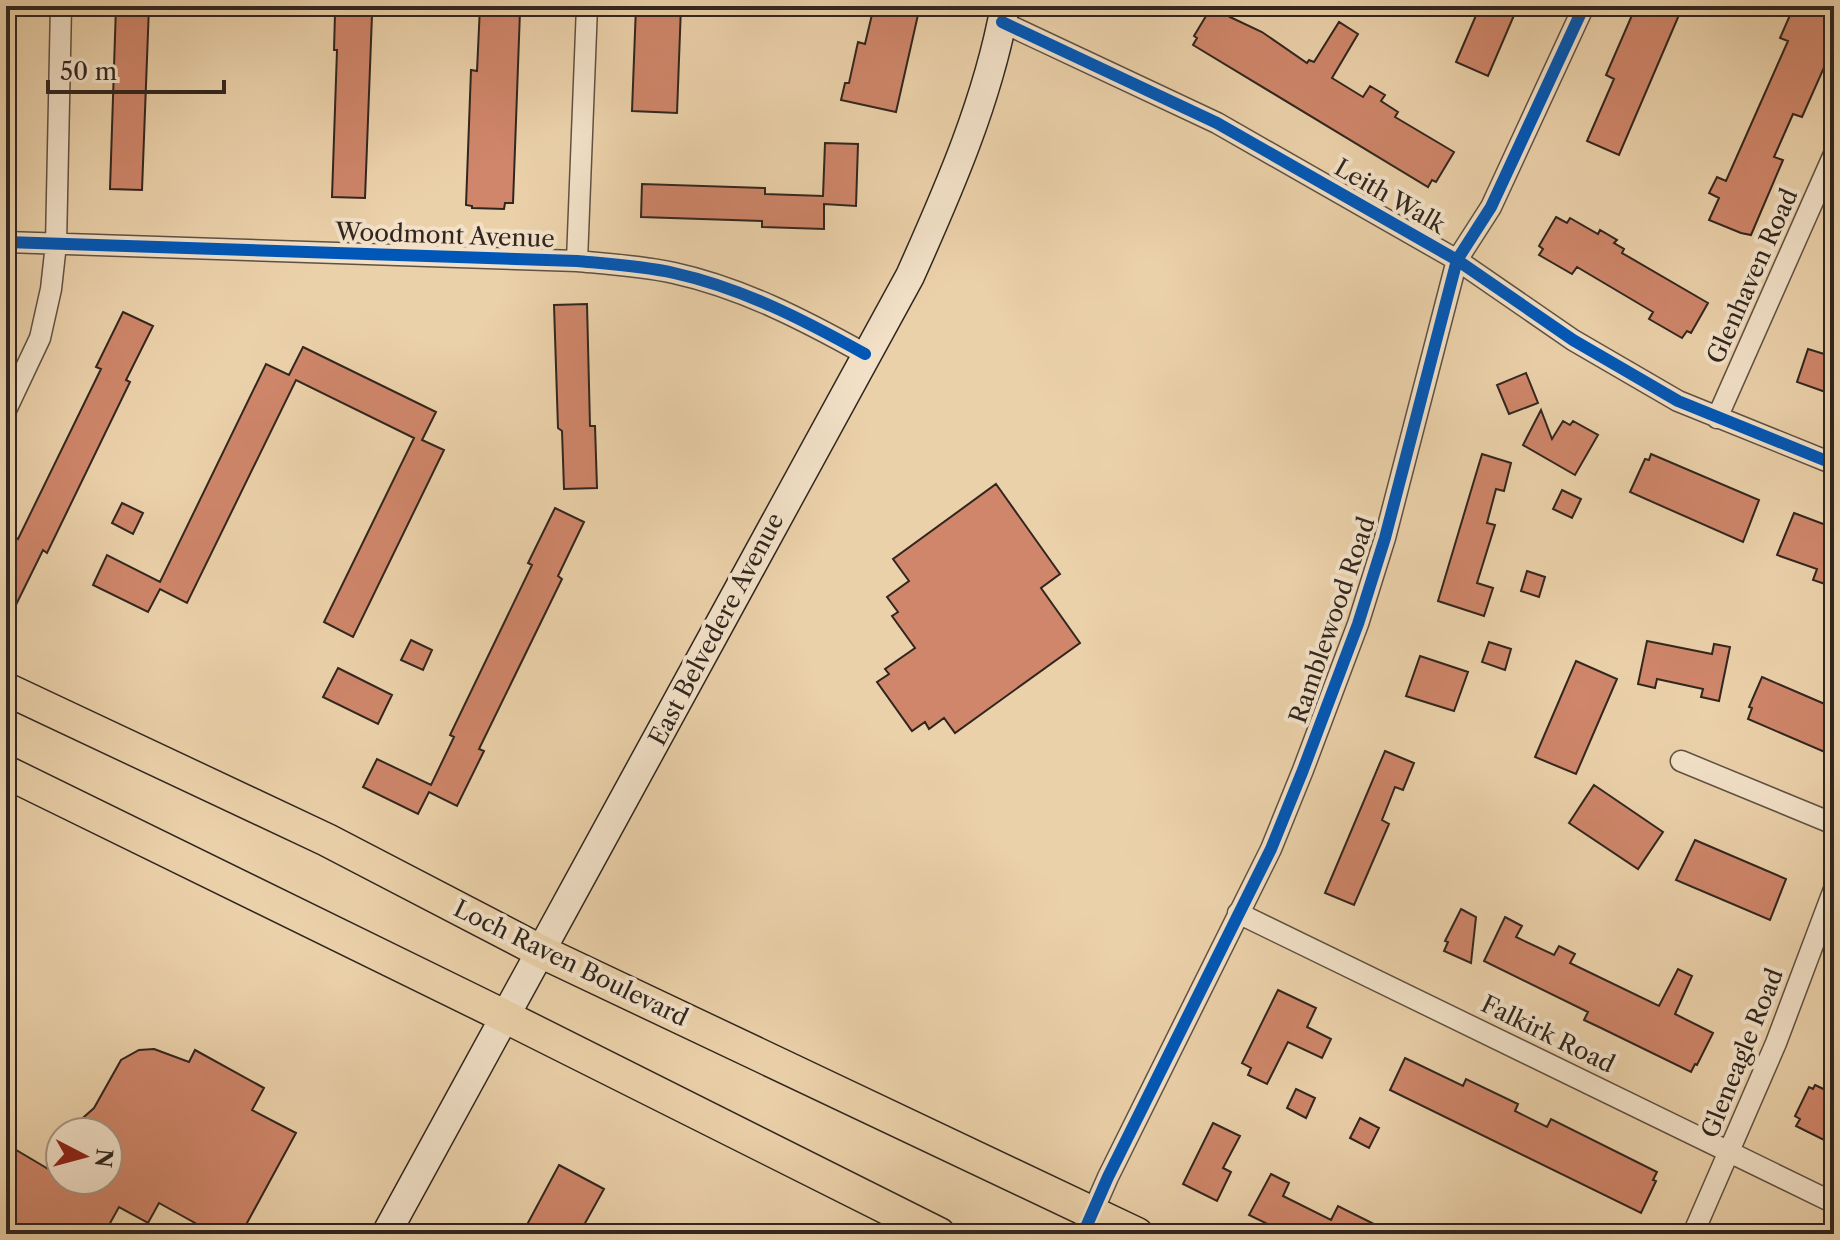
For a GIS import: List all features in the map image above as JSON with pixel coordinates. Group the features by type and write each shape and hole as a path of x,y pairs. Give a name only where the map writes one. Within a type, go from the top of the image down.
{"main road":[{"name":"East Belvedere Avenue","path":"386,1234 910,276 966,142 990,71 1004,14"},
{"name":"Loch Raven Boulevard","path":"6,689 313,833 542,952 1087,1223 1137,1234"},
{"path":"6,772 939,1234"}],"street":[{"path":"6,410 44,328 56,244 61,6"},
{"path":"577,261 587,6"},
{"name":"Ramblewood Road","path":"1087,1223 1271,849 1298,783 1358,624 1405,466 1457,260 1504,182 1584,6"},
{"name":"Leith Walk","path":"1004,14 1217,123 1457,260 1586,348 1678,401 1834,464"},
{"name":"Glenhaven Road","path":"1717,418 1834,154"},
{"name":"Woodmont Avenue","path":"6,242 577,261 634,266 674,273 736,291 827,332 865,354"},
{"path":"1681,761 1834,824"},
{"name":"Gleneagle Road","path":"1693,1234 1776,1043 1834,889"},
{"name":"Falkirk Road","path":"1238,913 1834,1203"}],"building":[{"path":"116,6 149,6 142,190 110,189"},
{"path":"480,6 512,6 512,11 520,11 513,203 505,203 504,209 466,205 471,70 477,71"},
{"path":"636,6 681,6 677,113 632,111"},
{"path":"874,6 920,6 896,112 841,100 845,83 849,83 858,42 865,44"},
{"path":"1212,6 1222,6 1233,13 1230,17 1262,32 1307,63 1309,60 1314,62 1339,22 1358,34 1332,78 1363,97 1370,86 1385,95 1381,101 1398,112 1395,117 1454,152 1436,182 1432,180 1428,187 1193,45 1197,38 1194,36"},
{"path":"1480,6 1518,6 1488,76 1456,62"},
{"path":"1636,6 1658,6 1679,15 1619,155 1587,141 1614,79 1606,75"},
{"path":"1794,6 1834,6 1834,45 1802,117 1793,114 1774,157 1783,160 1751,235 1741,233 1709,220 1719,198 1709,193 1717,177 1726,181 1788,41 1780,38"},
{"path":"335,14 372,15 365,198 332,197 337,50 334,50"},
{"path":"825,143 858,144 856,206 824,204 824,229 762,227 762,221 641,217 642,184 765,188 765,194 823,196"},
{"path":"1556,217 1567,223 1570,218 1598,234 1600,230 1617,240 1614,243 1624,249 1622,253 1708,303 1691,333 1687,331 1682,338 1649,319 1653,312 1577,267 1572,274 1539,255 1543,249 1539,246"},
{"path":"587,304 590,426 595,426 597,488 564,489 562,431 558,428 554,305"},
{"path":"123,312 153,326 126,380 130,382 47,553 43,550 6,625 6,551 13,536 18,539 101,369 96,367"},
{"path":"303,347 436,412 422,440 444,450 353,637 324,622 414,438 296,380 187,603 160,589 148,612 93,585 107,555 160,582 266,364 289,375"},
{"path":"1808,349 1834,357 1834,395 1797,382"},
{"path":"1526,373 1538,403 1509,414 1497,385"},
{"path":"1541,410 1552,439 1563,421 1570,425 1573,421 1598,435 1575,475 1523,445"},
{"path":"1482,454 1511,463 1504,491 1496,489 1487,523 1495,525 1477,583 1493,588 1484,616 1438,601"},
{"path":"1651,454 1759,500 1743,542 1630,492 1645,459 1649,460"},
{"path":"996,484 1060,574 1041,588 1080,643 955,733 944,718 929,729 925,722 912,731 877,682 889,674 885,669 915,648 892,616 898,612 887,597 909,581 893,559"},
{"path":"1562,490 1581,499 1572,518 1553,509"},
{"path":"122,503 143,513 133,534 112,523"},
{"path":"555,508 584,522 558,576 562,579 479,749 484,751 457,806 429,792 418,814 363,787 377,759 431,785 454,737 450,735 532,565 528,563"},
{"path":"1794,513 1834,528 1834,587 1813,580 1817,569 1777,555"},
{"path":"1527,571 1545,577 1539,597 1521,591"},
{"path":"411,640 432,650 423,670 401,660"},
{"path":"1647,641 1712,654 1714,644 1730,647 1719,701 1701,697 1703,689 1657,679 1655,688 1638,684"},
{"path":"1489,642 1511,649 1505,670 1482,662"},
{"path":"1420,656 1468,672 1454,711 1406,696"},
{"path":"1576,661 1617,679 1576,774 1535,757"},
{"path":"338,668 392,695 378,724 323,697"},
{"path":"1762,677 1834,708 1834,756 1748,719 1752,708 1749,707"},
{"path":"1385,751 1414,763 1403,790 1395,787 1382,820 1389,824 1354,905 1325,893"},
{"path":"1594,785 1663,832 1638,869 1569,823"},
{"path":"1695,840 1786,879 1770,920 1676,880"},
{"path":"1461,909 1476,917 1471,963 1444,951 1448,942 1445,941"},
{"path":"1505,917 1522,926 1516,937 1554,955 1559,946 1575,954 1570,963 1659,1006 1678,969 1692,976 1675,1014 1713,1033 1697,1065 1691,1072 1584,1020 1588,1012 1484,961"},
{"path":"1278,990 1316,1008 1307,1027 1331,1039 1322,1058 1288,1042 1267,1084 1248,1075 1251,1068 1242,1063"},
{"path":"154,1049 189,1062 195,1050 264,1088 252,1110 296,1133 241,1234 215,1234 159,1203 148,1223 119,1207 104,1234 6,1234 6,1144 44,1167 44,1196 124,1196 124,1116 85,1116 94,1108 121,1060 139,1050"},
{"path":"1405,1058 1463,1086 1466,1079 1518,1104 1515,1111 1547,1127 1551,1119 1657,1172 1641,1213 1390,1090"},
{"path":"1815,1085 1834,1094 1834,1145 1796,1126 1800,1119 1795,1116 1809,1087 1813,1089"},
{"path":"1296,1089 1315,1098 1306,1118 1287,1108"},
{"path":"1360,1118 1379,1128 1369,1148 1350,1138"},
{"path":"1213,1123 1240,1136 1223,1168 1231,1172 1217,1201 1183,1184"},
{"path":"559,1165 604,1189 579,1234 522,1234"},
{"path":"1271,1174 1289,1183 1283,1196 1331,1220 1338,1206 1394,1234 1288,1234 1249,1215"}],"cycle path":[{"path":"1083,1234 1108,1177 1271,849 1358,624 1385,538 1457,260 1491,207 1584,6"},
{"path":"1002,22 1217,123 1457,260 1573,340 1678,401 1834,464"},
{"path":"6,242 577,261 638,267 699,279 748,296 796,317 865,354"}]}
